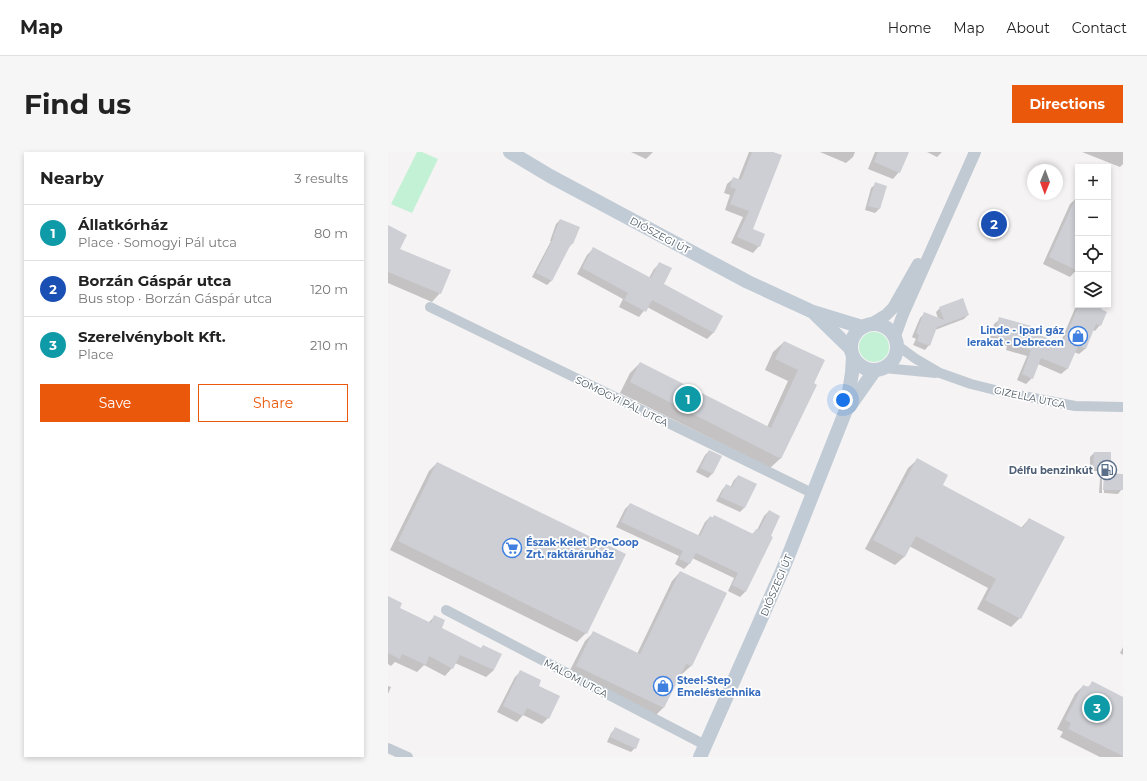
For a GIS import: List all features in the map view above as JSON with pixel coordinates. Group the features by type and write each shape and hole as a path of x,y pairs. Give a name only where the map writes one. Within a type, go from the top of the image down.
{"main road":[{"name":"DIÓSZEGI ÚT","path":"510,152 550,176 748,282 813,312 867,326"},
{"name":"DIÓSZEGI ÚT","path":"703,751 783,569 846,410 852,373 852,353 813,312"},
{"path":"881,325 889,329 896,341 896,355 891,363 879,369 866,369 858,364 852,353 852,340 856,333 867,326 881,325"},
{"name":"DIÓSZEGI ÚT","path":"846,410 879,369"}],"street":[{"path":"896,341 903,314 975,152"},
{"path":"867,326 886,315 893,308 951,208"},
{"name":"SOMOGYI PÁL UTCA","path":"430,308 814,494"},
{"name":"GIZELLA UTCA","path":"896,341 916,359 940,373 971,384 1003,392 1075,406 1123,407"},
{"name":"GIZELLA UTCA","path":"879,369 940,373"},
{"name":"MALOM UTCA","path":"446,610 703,751"},
{"path":"388,748 408,757"}],"green space":[{"path":"417,152 422,152 438,159 412,213 391,204"},
{"path":"874,332 885,336 889,347 885,358 874,362 863,358 859,347 863,336"}],"building":[{"path":"752,152 773,152 782,155 753,229 765,234 760,247 737,237 749,211 730,204 736,189 730,187 733,177 741,180"},
{"path":"878,152 909,152 900,173 874,162"},
{"path":"875,182 887,186 880,209 868,206"},
{"path":"1075,200 1075,270 1049,257"},
{"path":"560,219 580,227 573,244 571,244 552,281 536,273 554,237"},
{"path":"388,225 407,235 400,249 451,270 441,294 388,272"},
{"path":"593,247 651,278 659,262 672,268 664,284 723,316 714,333 652,300 646,312 624,300 628,293 582,268"},
{"path":"963,298 969,315 937,327 930,346 917,341 919,335 916,333 924,312 944,320 939,307"},
{"path":"1078,308 1102,308 1107,312 1101,326 1096,324 1086,349 1078,346 1068,369 1041,358 1033,379 1022,374 1031,350 1011,345 1012,341 994,336 999,317 1031,326 1030,331 1062,344"},
{"path":"784,341 825,360 814,383 817,385 781,459 630,382 640,362 771,428 798,370 775,359"},
{"path":"709,450 722,456 713,474 700,468"},
{"path":"1094,452 1111,452 1111,468 1093,467"},
{"path":"917,458 948,475 943,485 1023,528 1029,518 1065,537 1021,619 985,600 996,579 916,536 905,557 873,540"},
{"name":"Észak-Kelet Pro-Coop Zrt. raktáráruház","path":"437,462 626,554 587,634 398,541"},
{"path":"1104,473 1123,474 1123,490 1103,490"},
{"path":"738,475 757,484 745,508 720,497 726,484 732,487"},
{"path":"630,503 700,536 710,516 713,518 714,515 753,534 756,529 759,530 769,510 780,516 771,536 773,537 746,592 732,585 738,573 696,553 690,564 679,559 683,551 621,522"},
{"path":"680,571 727,593 692,666 686,664 664,708 576,666 593,631 640,654"},
{"path":"388,596 402,603 400,608 431,623 434,615 445,620 442,628 481,648 483,645 502,654 494,670 460,655 453,669 429,656 426,665 402,654 400,659 388,653"},
{"path":"520,670 541,680 539,686 560,696 549,719 527,708 523,716 503,706"},
{"path":"1092,681 1123,697 1123,756 1068,729 1071,723 1065,720 1083,685 1089,687"},
{"path":"615,727 640,739 636,749 610,737"}],"place":[{"name":"Borzán Gáspár utca","path":"994,224"},
{"name":"Linde - Ipari gáz lerakat - Debrecen","path":"1078,336"},
{"name":"Állatkórház","path":"688,399"},
{"name":"Délfu benzinkút","path":"1107,470"},
{"name":"Észak-Kelet Pro-Coop Zrt. raktáráruház","path":"512,548"},
{"name":"Steel-Step Emeléstechnika","path":"663,686"},
{"name":"Szerelvénybolt Kft.","path":"1097,708"}]}
